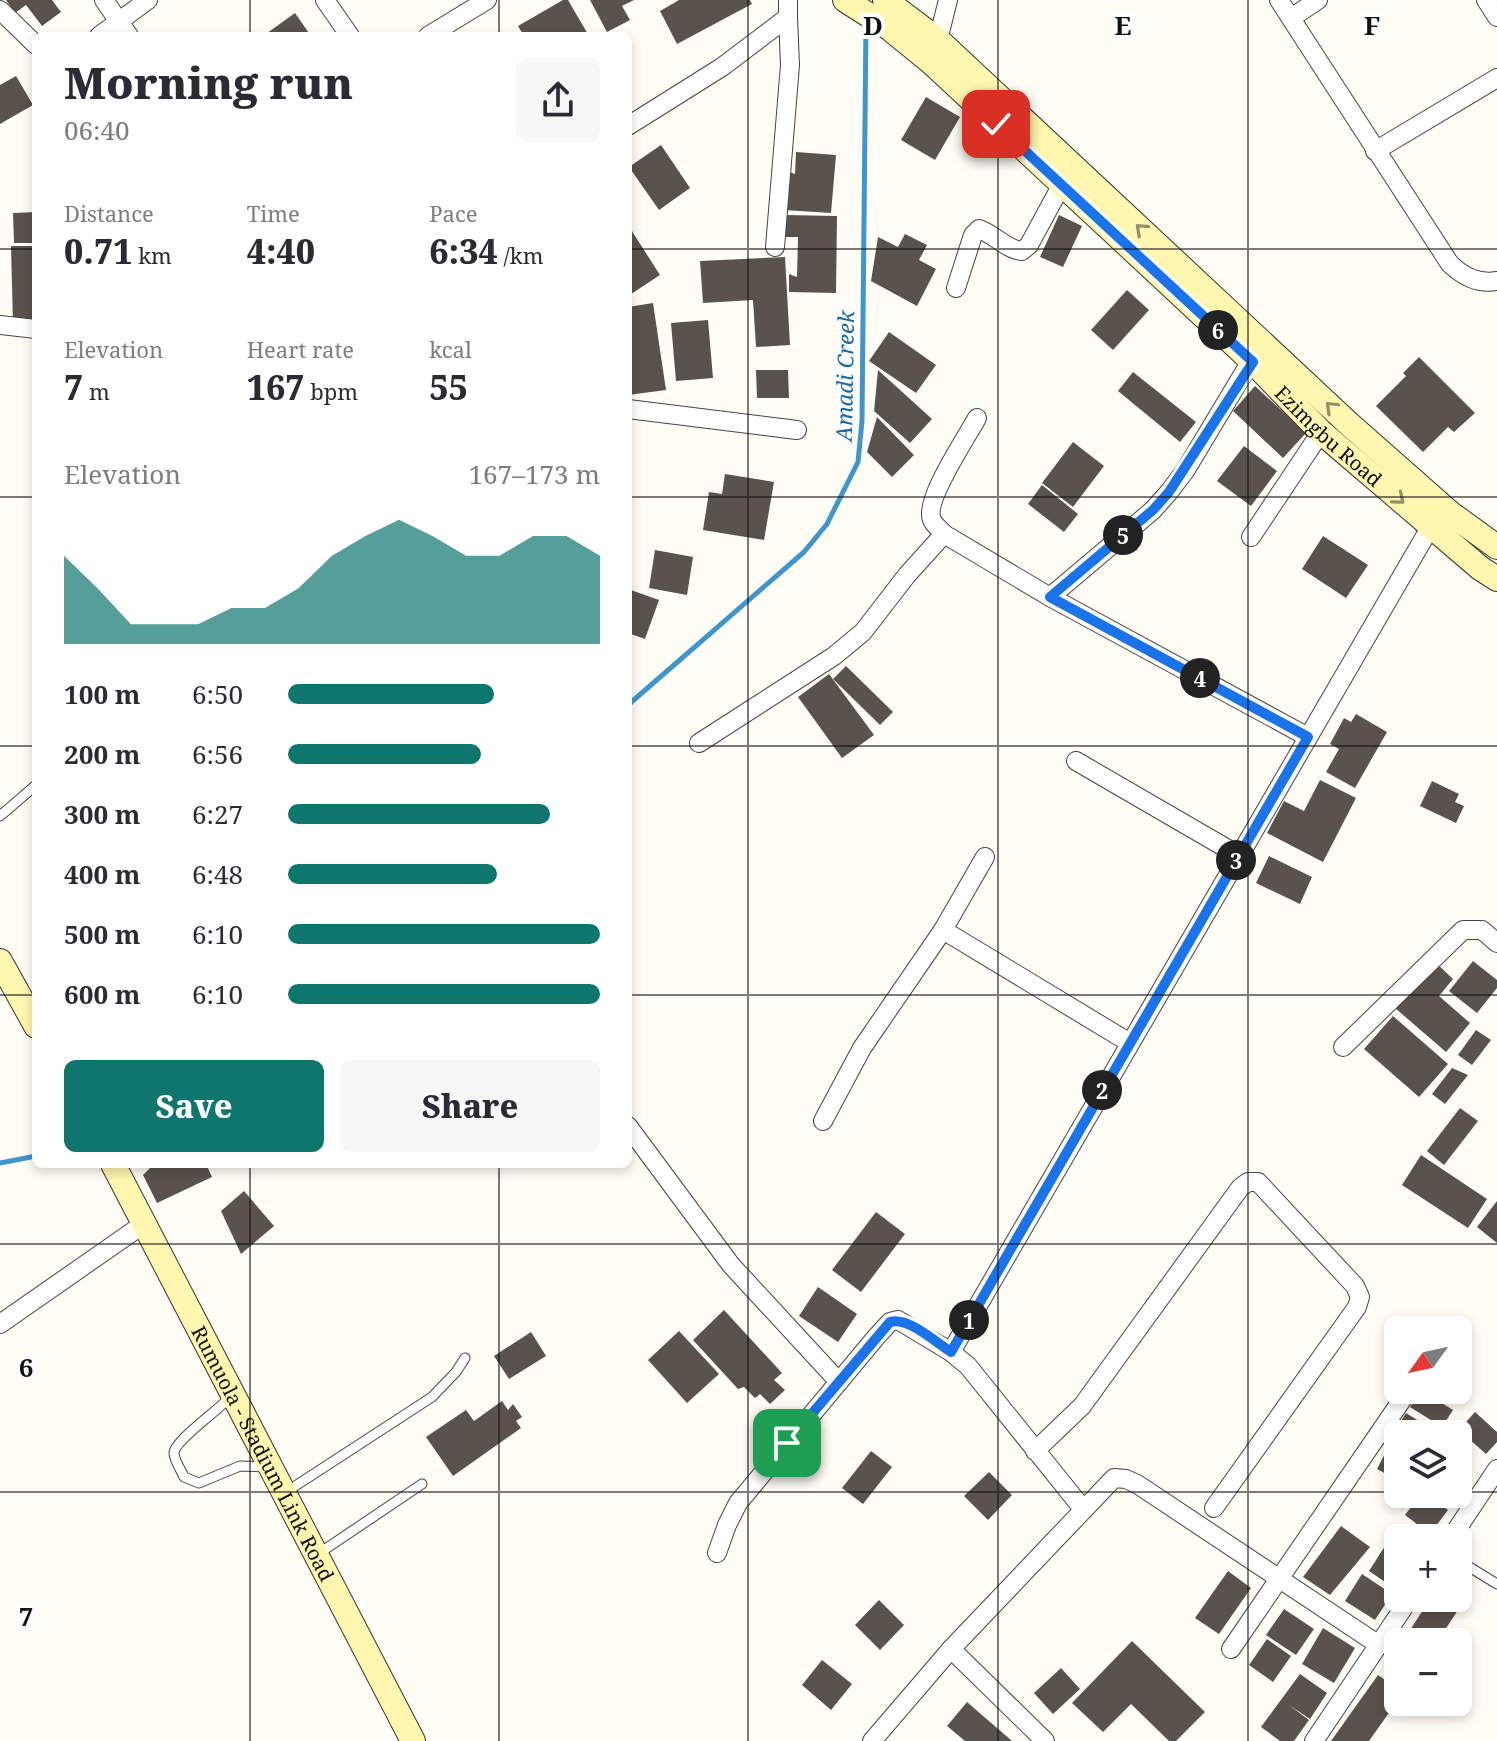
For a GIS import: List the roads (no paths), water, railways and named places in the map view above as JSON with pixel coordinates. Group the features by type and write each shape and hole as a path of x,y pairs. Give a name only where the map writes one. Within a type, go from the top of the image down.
{"main road":[{"name":"Ezimgbu Road","path":"845,0 889,11 938,40 1257,351 1321,432 1480,568 1497,579"},
{"name":"Ezimgbu Road","path":"889,11 932,63 1061,186 1427,493 1497,547"},
{"path":"0,963 32,1019"},
{"name":"Rumuola - Stadium Link Road","path":"115,1168 413,1741"}],"street":[{"path":"104,0 126,32"},
{"path":"104,32 148,0"},
{"path":"325,0 347,32"},
{"path":"435,32 487,0"},
{"path":"938,40 948,0"},
{"path":"1279,0 1450,264 1472,280 1497,281"},
{"path":"1291,18 1318,0"},
{"path":"1486,0 1497,17"},
{"path":"632,123 722,67 788,8"},
{"path":"775,247 790,65 788,8"},
{"path":"0,10 32,41"},
{"path":"1375,151 1497,78"},
{"path":"956,288 973,235 979,229 1016,251 1022,251 1029,245 1061,186"},
{"path":"0,325 32,329"},
{"path":"1050,597 1153,510 1169,492 1257,351"},
{"path":"632,409 797,430"},
{"path":"977,418 943,478 930,509 932,520 944,534 1050,597 1308,737"},
{"path":"1251,537 1321,432"},
{"path":"951,1352 1431,526"},
{"path":"699,743 834,656 863,632 944,534"},
{"path":"1076,761 1238,855"},
{"path":"823,1121 862,1048 943,930 985,857"},
{"path":"943,930 1130,1043"},
{"path":"1343,1047 1463,930 1482,930 1497,943"},
{"path":"632,1131 731,1265 839,1382"},
{"path":"1035,1451 1082,1406 1240,1188 1248,1182 1258,1182 1355,1286 1360,1297 1357,1307 1214,1508"},
{"path":"0,1324 145,1223"},
{"path":"717,1553 738,1503 890,1322 898,1320 968,1366 1083,1509"},
{"path":"1231,1649 1399,1404"},
{"path":"1460,1524 1497,1469"},
{"path":"872,1741 951,1649 1114,1478 1126,1479 1379,1645"},
{"path":"1314,1741 1401,1612"},
{"path":"951,1649 1045,1741"}],"lane":[{"path":"0,816 32,788"},
{"path":"283,1494 432,1397 465,1358"},
{"path":"233,1395 215,1414 182,1438 176,1447 174,1454 184,1477 199,1483 240,1466 270,1468"},
{"path":"315,1556 422,1484"},
{"path":"1472,1569 1497,1584"}],"waterway":[{"name":"Amadi Creek","path":"632,702 804,552 827,524 858,462 862,421 866,22"},
{"name":"Amadi Creek","path":"0,1163 32,1157"}]}
